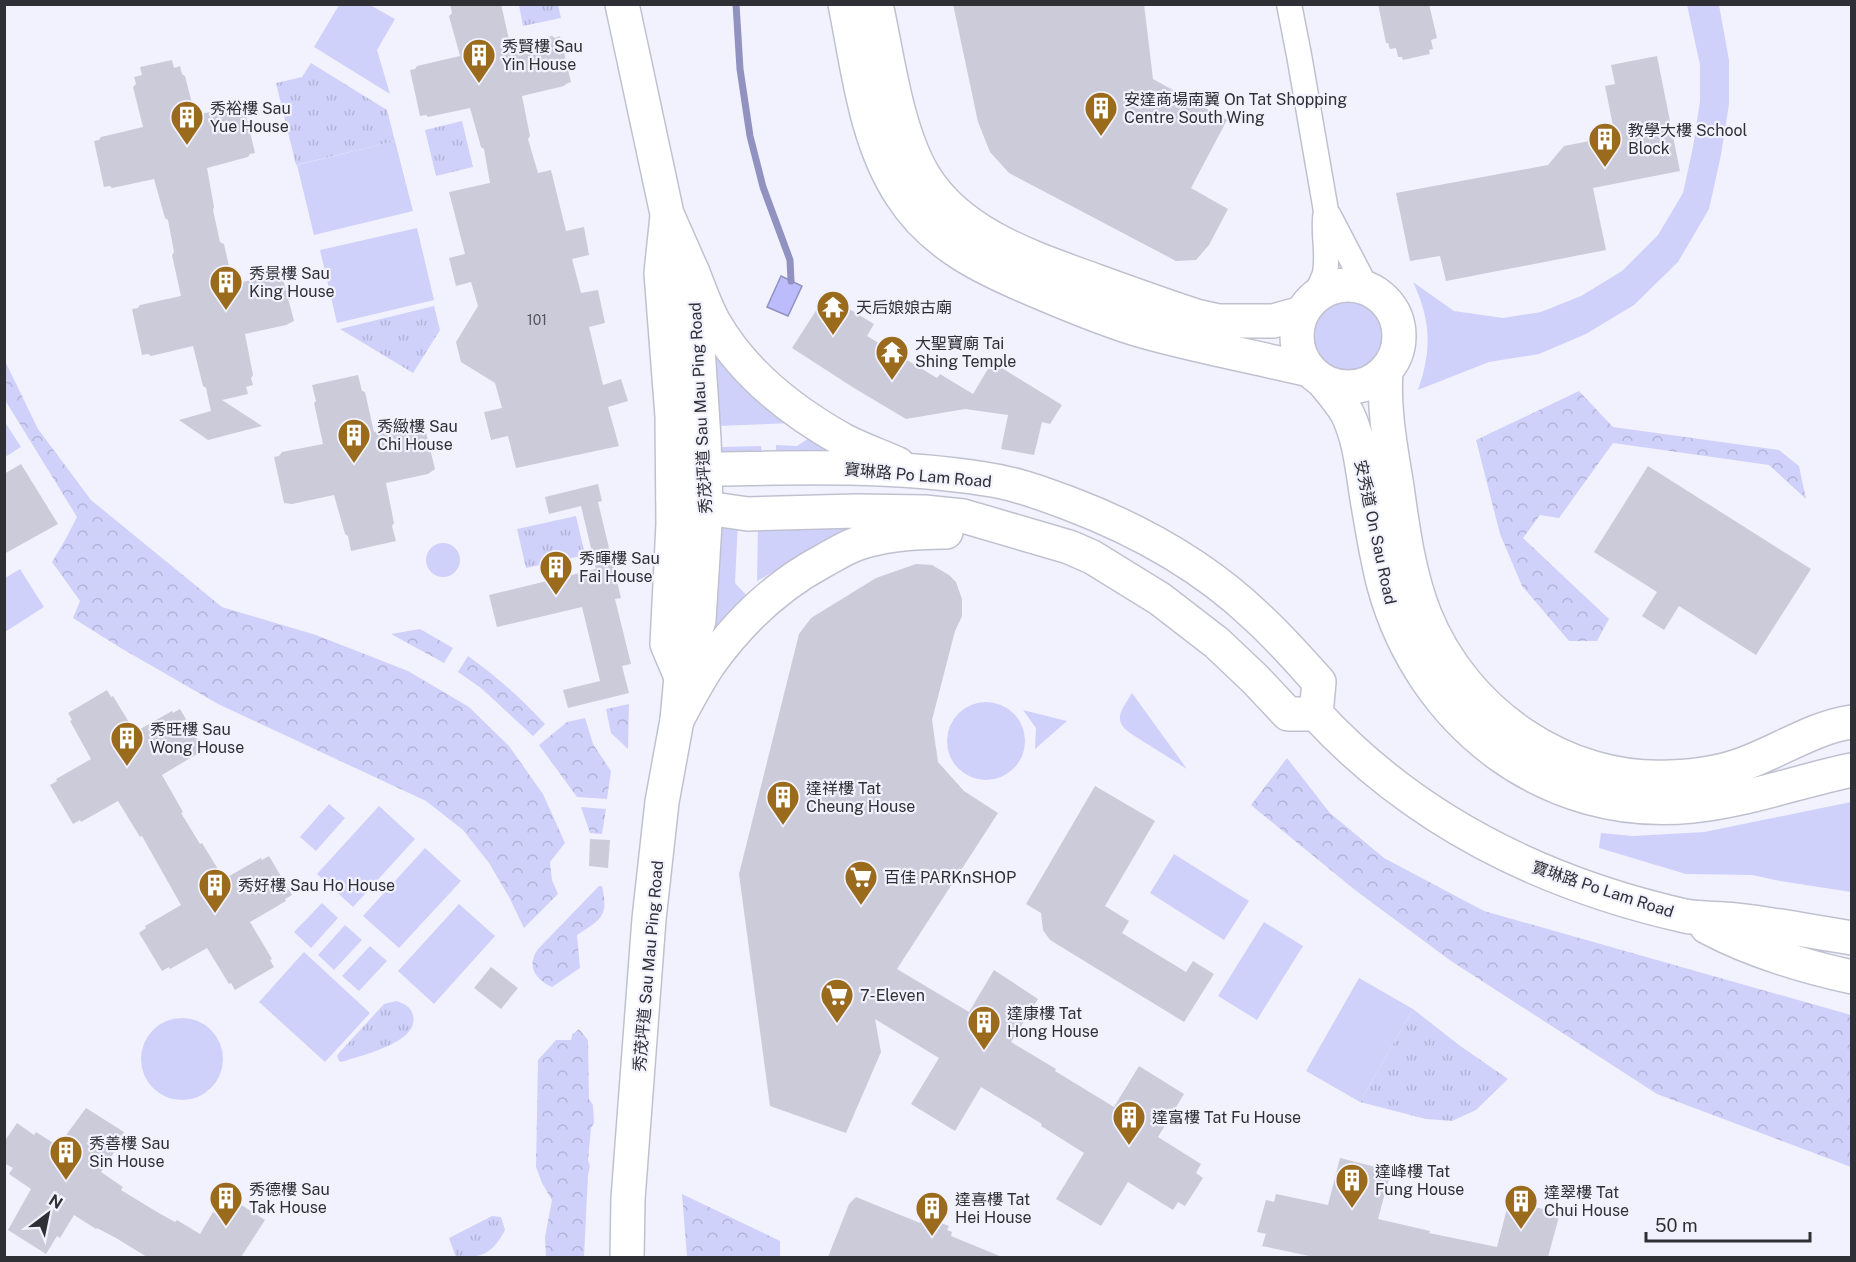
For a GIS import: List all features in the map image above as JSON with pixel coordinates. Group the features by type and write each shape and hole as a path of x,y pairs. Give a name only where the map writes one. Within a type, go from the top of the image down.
{"main road":[{"name":"秀茂坪道 Sau Mau Ping Road","path":"622,4 667,214 693,273 706,469 699,621 681,677 663,802 650,919 628,1199 627,1257"},
{"path":"845,4 868,117 882,159 900,194 938,239 957,252 1015,282 1144,331 1316,375 1339,386 1356,386 1372,381 1393,361 1399,336 1397,322 1384,300 1367,289 1353,285 1338,286 1324,291 1308,306 1297,327 1297,342 1301,357 1316,375"},
{"path":"876,4 898,105 915,157 936,192 966,220 989,236 1025,254 1196,316 1219,321 1273,321 1308,306"},
{"name":"秀茂坪道 Sau Mau Ping Road","path":"667,214 661,273 672,416 673,484 667,644 681,677"},
{"path":"693,273 714,323 735,353 760,380 785,402 844,440 916,472"},
{"name":"安秀道 On Sau Road","path":"1386,370 1384,392 1402,524 1425,615 1442,650 1464,682 1491,710 1521,734 1555,753 1591,767 1629,775 1668,777 1707,774 1745,764 1813,734 1851,722"},
{"name":"安秀道 On Sau Road","path":"1316,375 1346,412 1354,430 1384,585 1396,624 1412,657 1430,686 1457,719 1491,749 1531,774 1555,785 1599,800 1646,807 1682,807 1718,803 1851,770"},
{"name":"寶琳路 Po Lam Road","path":"673,484 706,469 804,468 916,472 987,479 1028,488 1112,520 1185,560 1256,616 1319,682 1316,714 1339,739 1404,793 1458,829 1510,857 1568,880 1687,916 1736,920 1851,938"},
{"path":"673,484 706,508 748,513 856,511 924,512 963,516 1069,546 1161,598 1217,644 1288,714 1316,714"},
{"path":"676,720 709,665 736,630 765,602 811,568 855,544 884,537 922,532 1017,531"},
{"name":"寶琳路 Po Lam Road","path":"1687,916 1730,939 1805,966 1851,977"}],"street":[{"path":"1289,4 1326,211 1324,221 1327,249 1325,274 1308,306"},
{"path":"1326,211 1367,289"}],"green space":[{"path":"339,5 370,5 395,19 377,50 390,94 314,47"},
{"path":"519,5 558,5 561,18 523,26"},
{"path":"1687,5 1719,5 1729,60 1729,104 1709,209 1678,262 1634,305 1586,334 1539,354 1489,362 1418,390 1426,362 1428,335 1423,309 1413,282 1454,311 1503,318 1541,312 1581,296 1622,271 1658,235 1683,193 1700,101 1700,65"},
{"path":"311,63 387,110 395,141 296,165 276,83 302,77"},
{"path":"462,121 473,167 436,176 425,130"},
{"path":"395,141 413,211 314,235 297,165"},
{"path":"417,228 434,300 337,323 320,250"},
{"path":"1342,299 1356,299 1370,305 1381,316 1387,330 1384,352 1376,364 1356,375 1342,375 1328,369 1317,358 1311,344 1311,330 1317,316 1328,305"},
{"path":"434,306 440,330 413,373 340,329"},
{"path":"714,345 792,423 718,426"},
{"path":"5,361 38,429 91,500 222,607 316,635 408,671 469,707 509,746 543,794 565,843 550,862 552,880 558,894 524,928 489,863 463,830 426,801 218,704 73,618 80,601 52,562 77,517 5,400"},
{"path":"1579,391 1613,427 1779,450 1799,466 1806,499 1769,465 1613,443 1559,518 1540,515 1523,538 1609,619 1597,641 1569,641 1522,586 1500,534 1476,440"},
{"path":"5,422 21,447 4,457"},
{"path":"812,436 841,453 776,455 776,445 797,446"},
{"path":"761,446 762,455 722,457 721,447"},
{"path":"576,516 585,555 526,568 517,529"},
{"path":"728,521 738,522 735,583 750,599 711,638 719,529"},
{"path":"758,524 859,524 757,581"},
{"path":"443,543 455,548 460,560 455,572 443,577 431,572 426,560 431,548"},
{"path":"20,569 44,607 5,632 5,578"},
{"path":"420,629 453,648 444,663 391,634"},
{"path":"468,656 508,688 545,724 533,736 481,688 458,672"},
{"path":"1132,693 1187,769 1133,735 1122,725 1120,716"},
{"path":"978,702 994,702 1008,708 1019,719 1025,733 1025,749 1019,763 1008,774 994,780 978,780 964,774 953,763 947,749 947,733 953,719 964,708"},
{"path":"629,704 628,749 611,733 606,709"},
{"path":"1023,710 1067,721 1035,749 1036,728"},
{"path":"585,718 593,744 611,771 607,799 577,797 539,745 567,722"},
{"path":"1287,758 1330,813 1384,858 1484,911 1851,1015 1851,1167 1657,1094 1451,961 1355,890 1251,805"},
{"path":"1851,802 1851,892 1752,875 1686,874 1599,848 1601,833 1633,836 1704,832"},
{"path":"329,804 345,818 316,851 300,837"},
{"path":"379,806 415,839 353,907 317,874"},
{"path":"581,807 606,809 602,834 590,833"},
{"path":"425,848 461,881 399,948 363,916"},
{"path":"1174,854 1249,901 1224,940 1150,893"},
{"path":"599,886 602,886 604,896 601,916 577,935 580,968 552,987 541,980 534,971 534,955"},
{"path":"322,903 338,918 311,948 294,932"},
{"path":"459,904 495,936 434,1004 398,971"},
{"path":"1264,922 1303,946 1257,1020 1218,996"},
{"path":"345,925 362,940 334,970 318,955"},
{"path":"370,946 387,961 359,991 342,976"},
{"path":"304,952 370,1013 325,1062 259,1002"},
{"path":"1359,978 1413,1009 1360,1102 1306,1071"},
{"path":"396,1001 407,1006 412,1012 413,1025 408,1033 399,1040 375,1051 339,1061 337,1056 339,1053 384,1004"},
{"path":"1413,1009 1508,1079 1476,1110 1452,1121 1426,1119 1360,1102"},
{"path":"182,1018 198,1021 211,1030 220,1043 223,1059 220,1075 211,1088 198,1097 182,1100 166,1097 153,1088 144,1075 141,1059 144,1043 153,1030 166,1021"},
{"path":"579,1029 588,1040 589,1099 593,1105 594,1123 591,1128 588,1160 590,1166 584,1257 546,1257 545,1237 552,1200 536,1167 538,1060 556,1040 571,1040 572,1035"},
{"path":"682,1194 780,1241 780,1257 687,1257"},
{"path":"492,1216 501,1217 505,1230 496,1244 480,1255 456,1257 449,1238"}],"shaded area":[{"path":"781,276 802,286 788,316 767,307"}],"building":[{"path":"450,4 501,4 510,44 560,36 571,82 564,86 522,96 530,136 528,139 538,173 551,170 566,231 584,227 589,255 572,259 581,293 598,290 605,323 589,327 603,385 621,379 628,401 608,407 619,446 516,468 508,436 491,440 484,412 502,408 495,383 461,362 456,342 478,306 471,282 456,286 449,258 465,254 449,192 490,183 484,149 481,147 470,108 428,117 420,116 410,70 417,66 460,56 449,16 452,13"},
{"name":"安達商場南翼 On Tat Shopping Centre South Wing","path":"953,4 1144,4 1153,79 1227,120 1191,188 1228,209 1209,245 1196,260 1176,261 1009,173 990,152 978,122"},
{"path":"1378,4 1429,4 1437,38 1431,40 1433,49 1429,50 1430,54 1403,60 1402,57 1398,57 1396,48 1390,49 1386,43"},
{"name":"教學大樓 School Block","path":"1657,56 1680,171 1593,188 1606,250 1446,281 1440,256 1410,261 1396,193 1548,165 1564,146 1615,136 1605,86 1615,84 1611,65"},
{"path":"172,60 174,68 180,66 185,76 195,115 244,107 255,153 207,168 220,242 224,244 233,284 282,275 294,321 286,325 245,334 253,385 246,387 248,394 222,400 262,426 208,440 179,420 211,411 193,346 151,356 142,355 132,309 140,305 181,296 172,255 174,252 168,220 165,218 154,179 112,188 104,187 94,141 101,137 143,127 133,87 136,84 134,77 142,75 140,67"},
{"path":"826,295 874,324 867,336 937,378 940,374 973,394 992,362 1062,405 1050,424 1042,422 1034,455 1001,449 1008,415 965,409 906,419 792,348"},
{"name":"秀緻樓 Sau Chi House","path":"358,375 362,391 365,392 374,432 416,423 424,424 435,469 428,474 386,483 396,541 351,551 334,495 292,504 284,503 274,457 279,456 282,452 323,444 312,385"},
{"path":"21,464 58,524 4,554 4,474"},
{"path":"1648,466 1811,569 1756,655 1679,606 1664,630 1642,616 1657,592 1594,552"},
{"name":"秀暉樓 Sau Fai House","path":"598,484 602,501 598,502 621,598 615,599 631,664 622,666 629,693 568,708 563,690 600,681 582,607 497,627 489,595 596,569 581,506 549,514 545,497"},
{"path":"916,564 932,565 949,575 956,582 962,599 962,616 955,631 932,720 938,762 964,791 998,813 897,969 969,1012 994,970 1038,999 1011,1042 1114,1107 1139,1066 1184,1094 1158,1137 1201,1164 1196,1173 1203,1178 1185,1206 1178,1202 1173,1210 1128,1182 1101,1226 1056,1199 1084,1153 981,1087 955,1131 911,1104 939,1058 875,1019 881,1052 846,1133 770,1106 739,874 799,634 811,618 876,578"},
{"path":"107,690 135,732 172,711 173,713 180,709 203,748 162,775 183,812 181,813 224,879 261,858 262,860 269,856 292,895 285,899 286,901 250,922 272,959 270,960 274,967 235,990 207,948 170,969 169,967 162,971 139,933 146,928 145,926 181,905 142,836 140,837 118,801 81,822 80,820 73,824 50,785 57,781 56,779 91,759 68,713"},
{"path":"1095,786 1155,821 1105,906 1129,921 1122,933 1186,972 1193,961 1214,974 1184,1022 1050,940 1043,930 1041,913 1026,904"},
{"path":"590,839 610,840 608,868 589,866"},
{"path":"491,967 518,988 501,1009 474,988"},
{"path":"86,1108 124,1132 101,1172 123,1187 121,1190 200,1234 213,1212 216,1214 227,1196 265,1220 241,1257 147,1257 74,1215 60,1238 57,1236 46,1254 8,1230 31,1189 9,1174 13,1168 4,1163 4,1142 17,1123 34,1135 36,1132 58,1146"},
{"name":"達峰樓 Tat Fung House","path":"1340,1158 1391,1171 1378,1219 1430,1231 1429,1233 1497,1247 1509,1201 1560,1213 1548,1257 1314,1257 1262,1246 1266,1234 1257,1232 1266,1200 1274,1202 1276,1194 1328,1205"},
{"path":"856,1197 920,1223 921,1219 927,1222 928,1218 949,1226 947,1230 952,1232 951,1236 1002,1257 828,1257 849,1204"}],"waterway":[{"path":"736,4 740,69 750,136 763,187 790,260 791,281"}],"place":[{"name":"秀賢樓 Sau Yin House","path":"479,84"},
{"name":"安達商場南翼 On Tat Shopping Centre South Wing","path":"1101,137"},
{"name":"秀裕樓 Sau Yue House","path":"187,146"},
{"name":"教學大樓 School Block","path":"1605,168"},
{"name":"秀景樓 Sau King House","path":"226,311"},
{"name":"天后娘娘古廟","path":"833,336"},
{"name":"大聖寶廟 Tai Shing Temple","path":"892,381"},
{"name":"秀緻樓 Sau Chi House","path":"354,464"},
{"name":"秀暉樓 Sau Fai House","path":"556,596"},
{"name":"秀旺樓 Sau Wong House","path":"127,767"},
{"name":"達祥樓 Tat Cheung House","path":"783,826"},
{"name":"百佳 PARKnSHOP","path":"861,906"},
{"name":"秀好樓 Sau Ho House","path":"215,914"},
{"name":"7-Eleven","path":"837,1024"},
{"name":"達康樓 Tat Hong House","path":"984,1051"},
{"name":"達富樓 Tat Fu House","path":"1129,1146"},
{"name":"秀善樓 Sau Sin House","path":"66,1181"},
{"name":"達峰樓 Tat Fung House","path":"1352,1209"},
{"name":"秀德樓 Sau Tak House","path":"226,1227"},
{"name":"達翠樓 Tat Chui House","path":"1521,1230"},
{"name":"達喜樓 Tat Hei House","path":"932,1237"}]}
